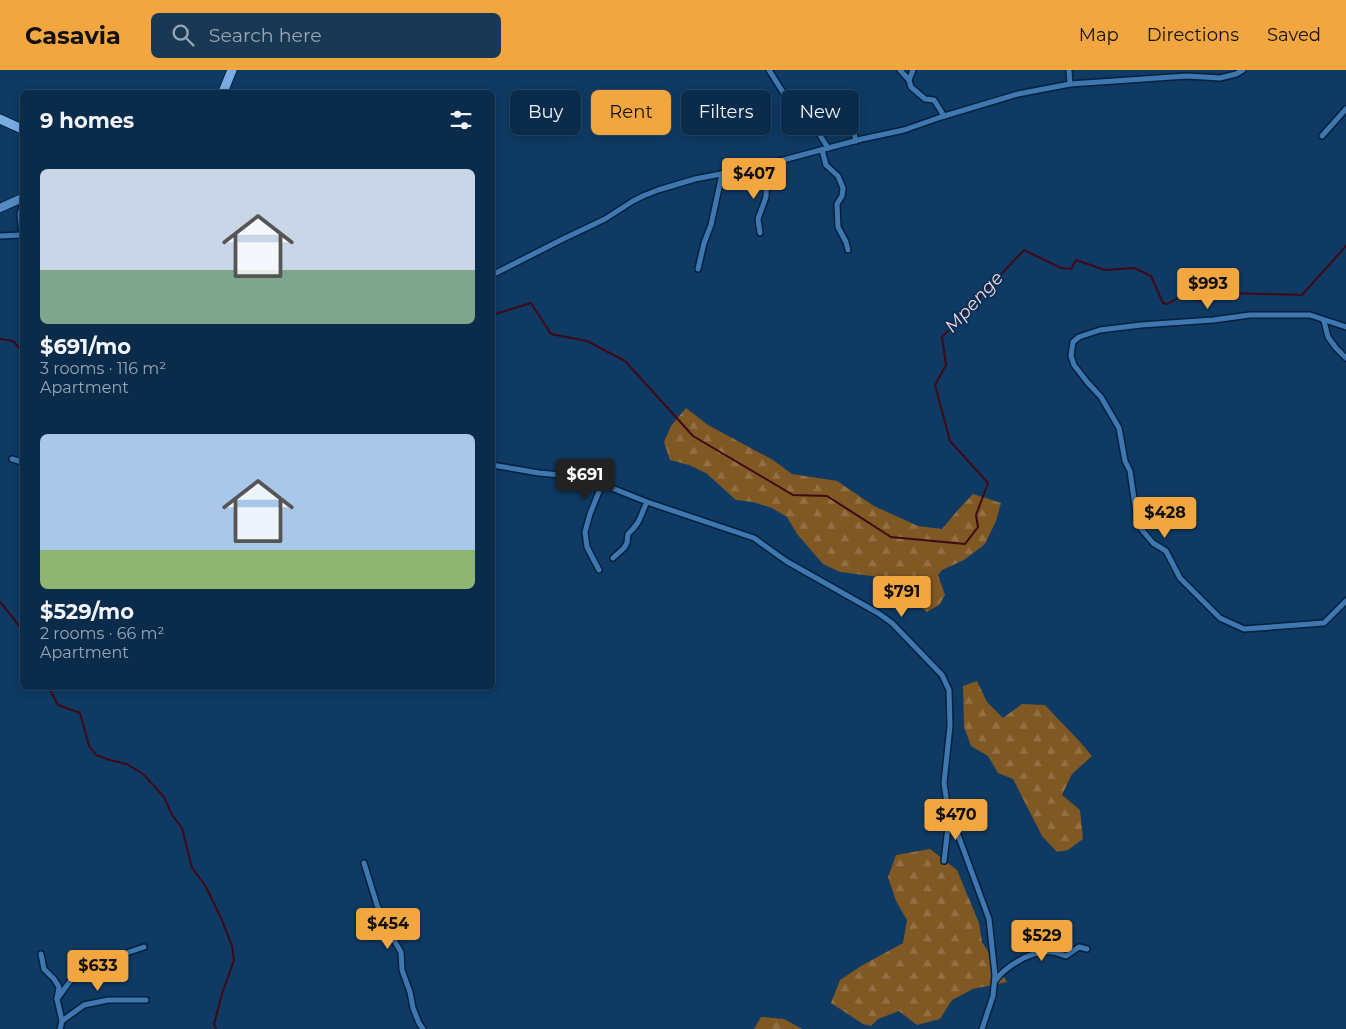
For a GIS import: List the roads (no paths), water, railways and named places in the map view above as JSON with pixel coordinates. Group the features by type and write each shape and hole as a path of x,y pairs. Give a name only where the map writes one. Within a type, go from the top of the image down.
{"highway":[{"path":"224,90 232,70"},
{"path":"0,119 20,128"}],"main road":[{"path":"0,208 20,199"}],"street":[{"path":"769,70 801,121 818,132 825,149 826,166 838,176 843,188 842,196 837,204 838,227 848,250"},
{"path":"900,70 910,80"},
{"path":"913,70 910,80 912,88 925,99 934,100 944,116"},
{"path":"1069,70 1070,84"},
{"path":"495,273 563,238 605,219 643,196 695,179 757,167 904,130 1012,95 1070,84 1188,76 1220,78 1243,70"},
{"path":"1322,136 1346,109"},
{"path":"854,135 856,141"},
{"path":"760,234 758,219 766,197 767,164"},
{"path":"698,270 704,243 711,225 722,174"},
{"path":"0,236 20,235"},
{"path":"1346,327 1310,315 1250,315 1213,320 1141,325 1089,333 1073,342 1071,356 1074,365 1101,397 1119,428 1125,461 1130,471 1138,520 1142,530 1153,544 1166,551 1180,578 1220,618 1244,629 1324,623 1346,601"},
{"path":"1324,321 1328,337 1346,358"},
{"path":"12,459 20,461"},
{"path":"495,466 538,473 572,476 602,484 647,502 754,538 786,561 892,622 942,675 949,690 950,726 944,783 949,818 944,861"},
{"path":"599,570 587,546 585,532 602,484"},
{"path":"613,558 624,548 627,543 628,534 634,529 641,518 647,502"},
{"path":"949,818 989,919 995,981 993,996 982,1029"},
{"path":"364,863 377,905 389,932 401,952 402,970 410,992 413,1008 423,1029"},
{"path":"57,999 79,969 144,947"},
{"path":"995,981 1006,968 1033,955 1047,951 1066,956 1076,949 1087,949"},
{"path":"40,954 44,969 59,987 57,999 62,1021 60,1029"},
{"path":"62,1021 84,1005 108,1000 146,1000"}],"waterway":[{"name":"Mpenge","path":"495,314 531,303 551,334 587,341 625,361 693,436 793,495 827,496 891,537 965,544 978,527 976,515 988,483 950,441 935,385 946,365 942,337 1024,250 1061,268 1071,269 1076,260 1105,270 1134,268 1151,276 1163,303 1168,304 1179,297 1209,301 1229,293 1302,295 1346,246"},
{"name":"Mpenge","path":"0,339 13,341 20,349"},
{"path":"0,602 20,628"},
{"path":"50,690 58,705 80,713 89,746 96,755 127,764 143,774 164,797 172,815 182,828 192,868 205,885 232,946 234,960 214,1024 216,1029"}]}
